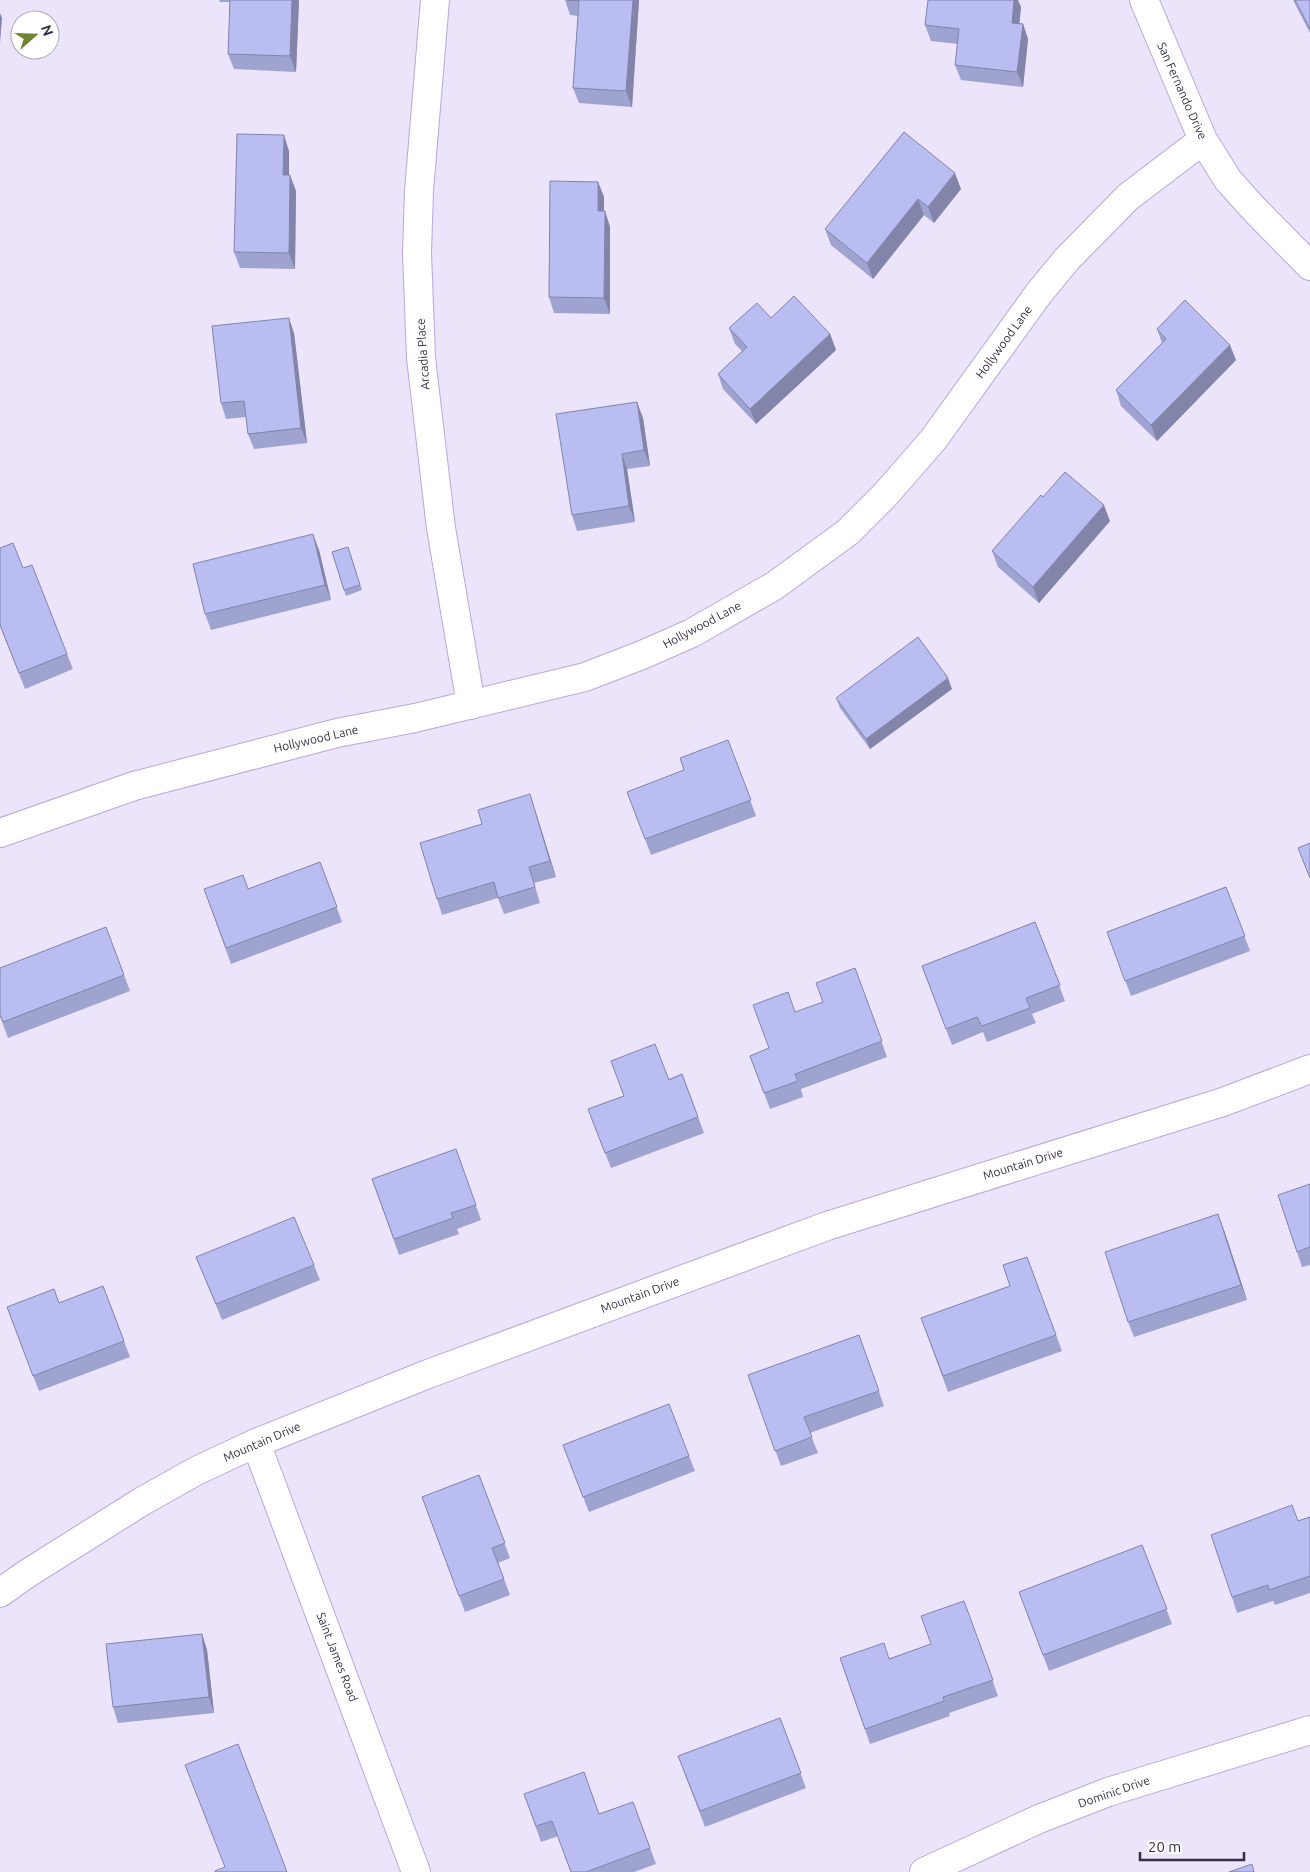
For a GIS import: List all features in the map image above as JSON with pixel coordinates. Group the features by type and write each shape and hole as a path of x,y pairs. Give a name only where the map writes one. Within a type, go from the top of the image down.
{"street":[{"name":"Arcadia Place","path":"435,0 419,191 417,253 421,358 440,528 471,705"},
{"name":"San Fernando Drive","path":"1144,0 1203,140 1228,180 1310,266"},
{"name":"Hollywood Lane","path":"0,833 134,786 336,733 415,718 585,677 692,633 774,586 848,532 885,495 934,440 1040,293 1067,259 1128,198 1178,157 1203,140"},
{"name":"Mountain Drive","path":"0,1593 25,1575 141,1502 196,1470 256,1443 428,1374 827,1226 1223,1102 1310,1069"},
{"name":"Saint James Road","path":"256,1443 416,1872"},
{"name":"Dominic Drive","path":"924,1872 1039,1819 1108,1792 1310,1730"}],"building":[{"path":"230,0 292,0 290,56 228,54"},
{"path":"567,0 633,0 626,91 573,88 579,1"},
{"path":"928,0 1014,0 1012,23 1023,24 1017,72 955,65 959,29 925,25"},
{"path":"1295,0 1310,0 1310,29"},
{"path":"904,132 955,173 928,207 918,199 867,263 825,229"},
{"path":"237,134 284,135 283,175 290,175 289,253 234,252"},
{"path":"550,181 598,182 598,211 605,211 604,298 549,297"},
{"path":"794,296 830,334 750,409 718,374 747,347 729,328 757,303 771,318"},
{"path":"1185,300 1230,345 1151,425 1116,390 1166,339 1157,329"},
{"path":"289,318 301,428 248,434 244,401 221,403 212,326"},
{"path":"637,402 644,450 622,454 629,506 572,515 556,414"},
{"path":"1065,472 1104,505 1033,587 992,551 1041,495 1043,497"},
{"path":"313,534 325,585 205,614 193,564"},
{"path":"13,543 23,568 32,565 67,654 19,673 0,625 0,548"},
{"path":"348,547 360,585 344,590 332,552"},
{"path":"918,637 948,678 866,739 836,698"},
{"path":"728,740 751,800 645,839 627,792 684,770 680,758"},
{"path":"530,794 550,861 529,867 535,887 498,898 494,882 437,899 420,843 482,824 478,810"},
{"path":"1310,843 1310,878 1298,848"},
{"path":"320,862 337,907 226,948 204,889 243,875 248,889"},
{"path":"1226,887 1245,936 1125,981 1107,932"},
{"path":"1035,922 1060,985 1026,998 1030,1008 982,1026 977,1017 946,1029 922,966"},
{"path":"106,927 124,975 3,1022 0,1015 0,968"},
{"path":"855,968 882,1041 795,1074 798,1081 764,1093 750,1056 769,1048 753,1005 788,992 795,1012 823,1002 816,983"},
{"path":"655,1044 669,1080 682,1074 698,1117 605,1153 588,1109 624,1096 611,1061"},
{"path":"456,1149 476,1205 451,1213 453,1218 394,1239 372,1179"},
{"path":"1310,1184 1310,1247 1297,1252 1278,1195"},
{"path":"1218,1214 1241,1285 1128,1322 1105,1252"},
{"path":"294,1217 314,1265 216,1304 196,1257"},
{"path":"1027,1257 1056,1335 943,1376 921,1318 1010,1286 1003,1265"},
{"path":"103,1286 124,1341 33,1376 7,1307 54,1289 59,1303"},
{"path":"859,1335 879,1391 804,1417 812,1437 775,1451 748,1375"},
{"path":"669,1404 689,1456 583,1497 563,1445"},
{"path":"479,1475 505,1543 492,1548 504,1579 459,1596 422,1497"},
{"path":"1292,1505 1298,1521 1310,1517 1310,1576 1269,1590 1268,1585 1232,1597 1211,1535"},
{"path":"1142,1545 1167,1609 1043,1655 1019,1592"},
{"path":"964,1601 993,1680 943,1697 944,1701 865,1729 840,1658 884,1643 889,1659 931,1644 921,1616"},
{"path":"202,1634 209,1697 113,1707 106,1644"},
{"path":"780,1718 801,1773 700,1811 678,1756"},
{"path":"238,1744 287,1872 215,1872 225,1867 185,1765"},
{"path":"584,1772 599,1814 633,1802 650,1848 586,1872 571,1872 552,1821 536,1826 524,1794"},
{"path":"1252,1864 1254,1872 1229,1872"}]}
